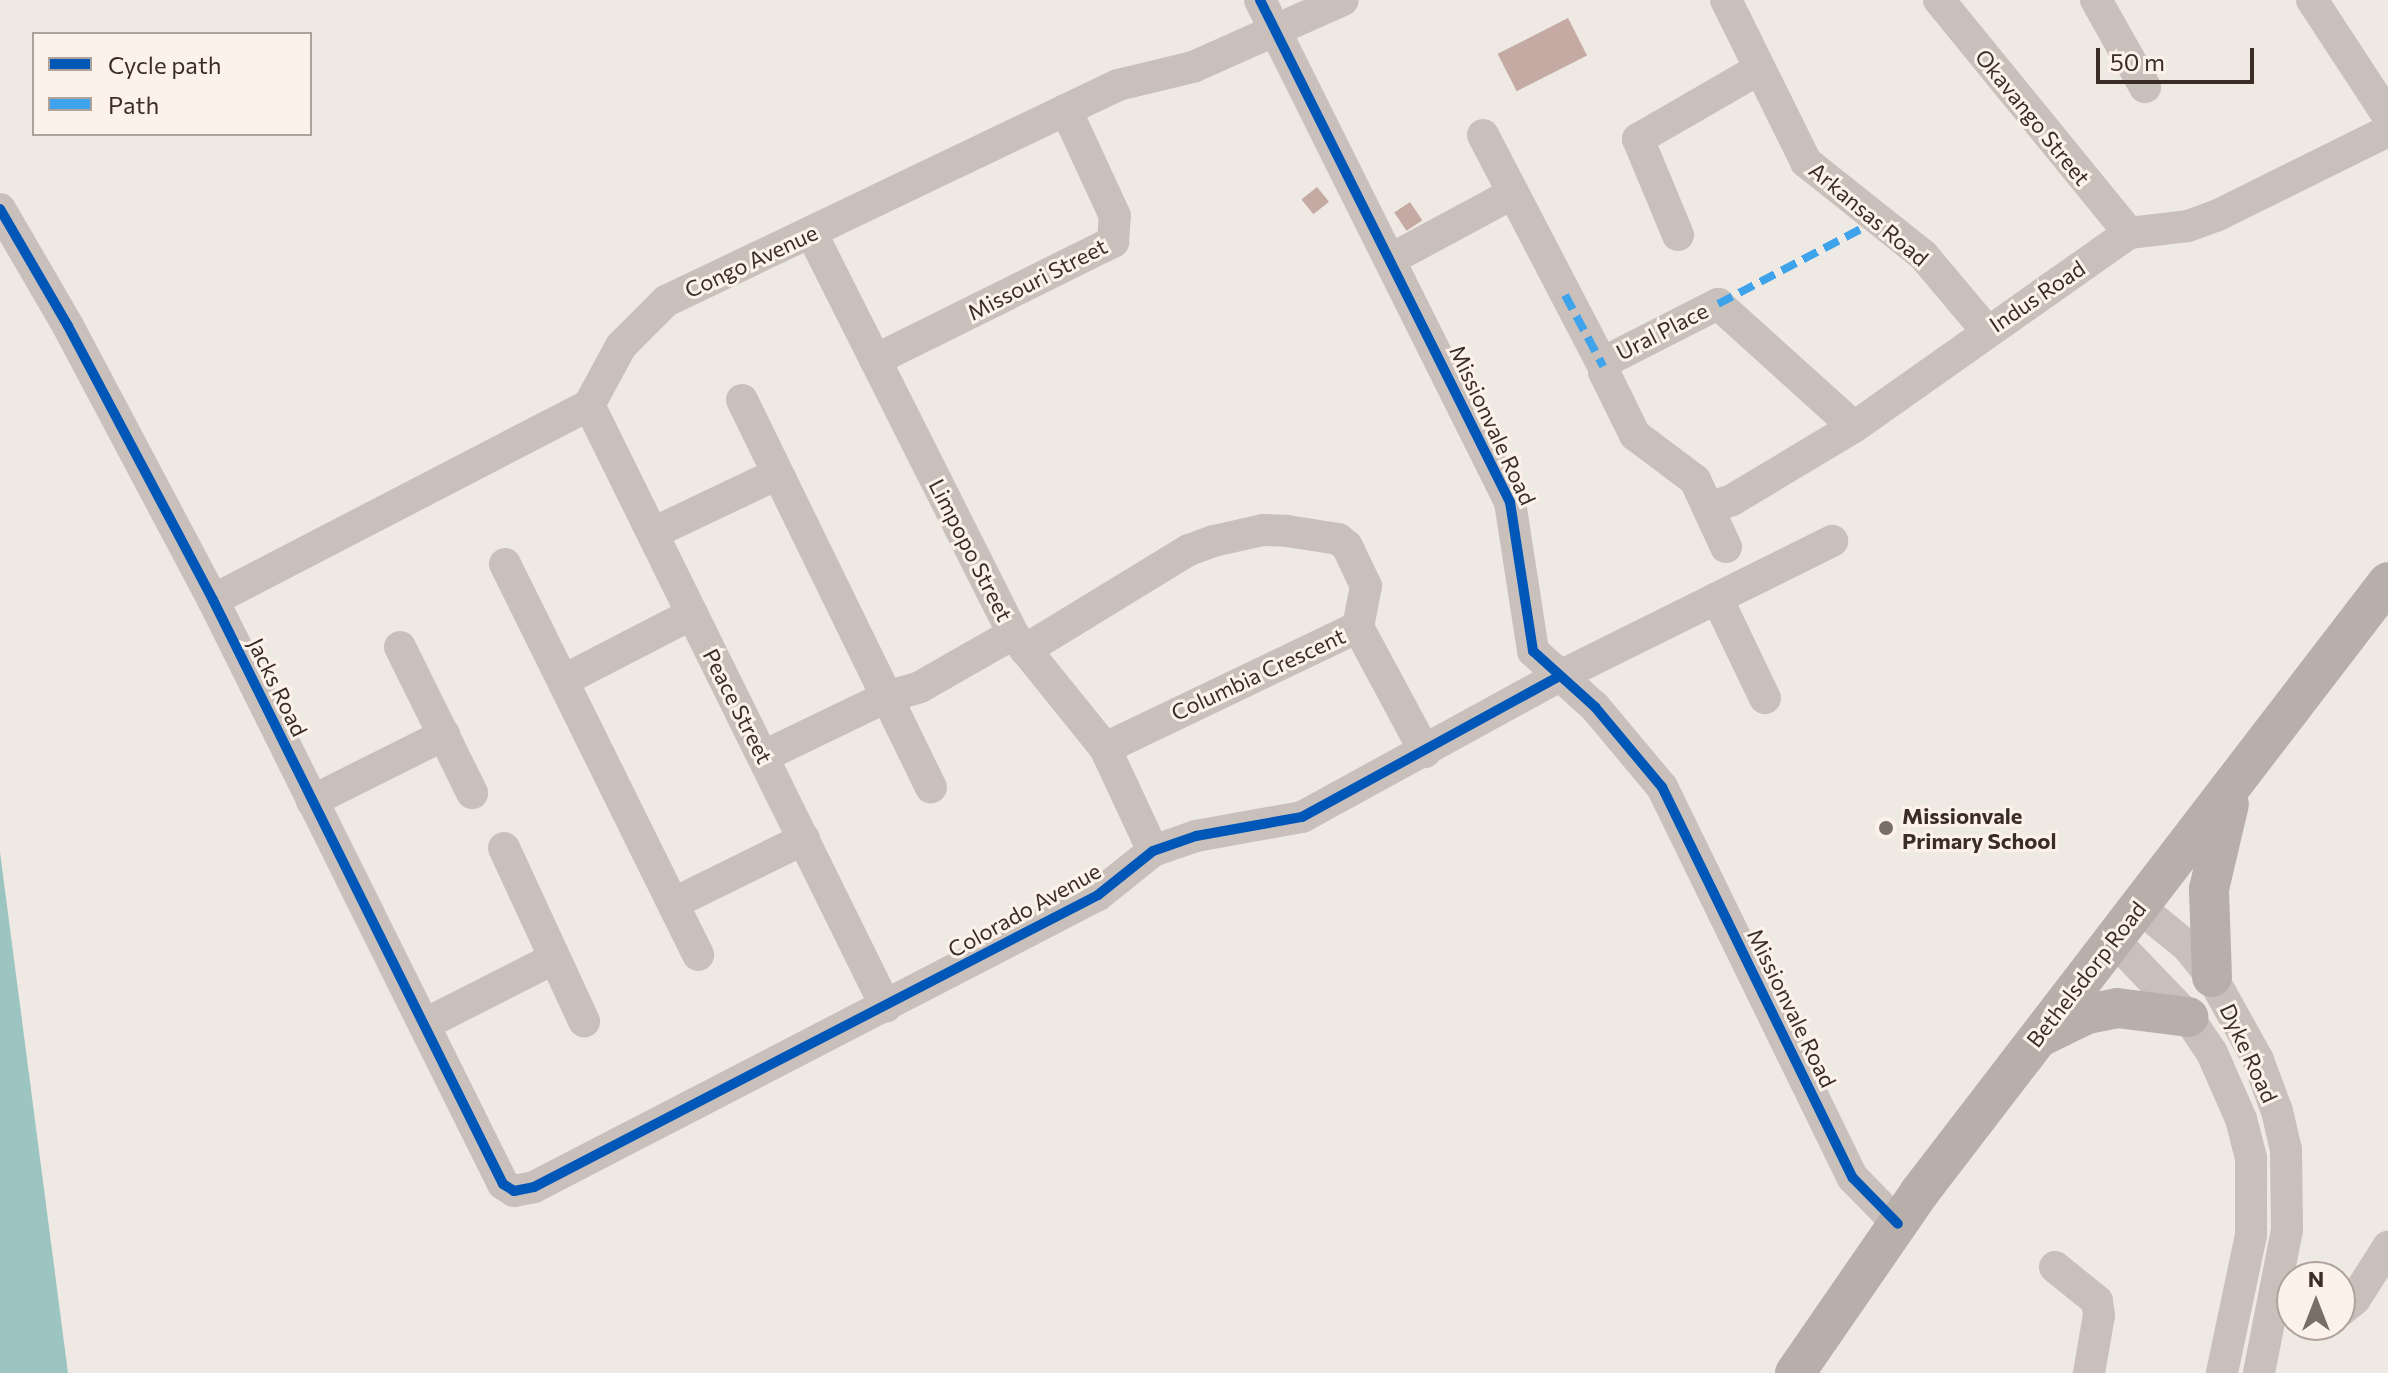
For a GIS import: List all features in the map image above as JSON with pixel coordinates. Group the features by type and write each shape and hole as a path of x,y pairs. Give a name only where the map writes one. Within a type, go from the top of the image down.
{"main road":[{"name":"Bethelsdorp Road","path":"1795,1373 1898,1224 2034,1041 2388,582"},
{"path":"2212,977 2209,889 2214,853 2245,767"},
{"path":"2034,1041 2087,1014 2117,1008 2188,1017"}],"street":[{"name":"Congo Avenue","path":"589,405 621,346 645,316 666,301 1134,78 1193,67 1267,14 1343,0"},
{"name":"Arkansas Road","path":"1726,0 1806,162 1923,255 1986,330"},
{"name":"Okavango Street","path":"1939,0 2129,233"},
{"path":"2096,0 2145,87"},
{"path":"2312,0 2388,116"},
{"name":"Missionvale Road","path":"1267,14 1510,502 1533,651 1629,744 1662,787 1853,1178 1898,1224"},
{"path":"1678,235 1638,139 1759,69"},
{"name":"Missouri Street","path":"875,360 1113,242 1115,216 1066,110"},
{"name":"Indus Road","path":"1708,508 1732,500 1854,427 1986,330 2129,233 2188,226 2216,216 2388,131"},
{"path":"1483,135 1510,195 1603,366"},
{"path":"1391,259 1510,195"},
{"name":"Jacks Road","path":"0,209 68,326 213,600 508,1189"},
{"name":"Limpopo Street","path":"811,232 1019,642 1105,748 1153,851"},
{"name":"Ural Place","path":"1726,547 1695,480 1635,435 1603,366 1610,357 1718,304 1854,427"},
{"path":"742,400 931,787"},
{"path":"213,600 589,405"},
{"name":"Peace Street","path":"589,405 886,1007"},
{"path":"653,533 777,474"},
{"name":"Columbia Crescent","path":"1019,642 1189,550 1263,530 1316,534 1347,546 1366,586 1358,627 1105,748"},
{"name":"Colorado Avenue","path":"508,1189 534,1187 886,1007 1098,895 1153,851 1196,836 1302,817 1560,676 1832,541"},
{"path":"505,564 698,955"},
{"path":"1717,598 1765,698"},
{"path":"564,680 692,614"},
{"path":"1358,627 1425,752"},
{"path":"764,756 886,697 920,687 1019,642"},
{"path":"400,647 472,793"},
{"path":"312,801 444,735"},
{"path":"674,903 804,839"},
{"path":"504,848 584,1021"},
{"name":"Dyke Road","path":"2139,907 2176,935 2212,977 2258,1060 2286,1149 2285,1261"},
{"name":"Dyke Road","path":"2113,939 2188,1017 2229,1085 2251,1158 2249,1248 2222,1373"},
{"path":"425,1024 553,959"},
{"path":"2356,1297 2388,1247"},
{"path":"2055,1267 2097,1301 2097,1333 2089,1373"},
{"name":"Dyke Road","path":"2259,1373 2276,1327"}],"water":[{"path":"0,852 68,1373 0,1373"}],"building":[{"path":"1568,18 1587,55 1517,91 1498,54"},
{"path":"1317,187 1329,202 1313,214 1301,200"},
{"path":"1410,202 1422,220 1407,231 1394,213"}],"marked path":[{"path":"1718,304 1878,220"},
{"path":"1565,295 1603,366"}],"cycle path":[{"path":"1260,0 1510,502 1533,651 1595,707 1662,787 1853,1178 1898,1224"},
{"path":"0,209 68,326 213,600 503,1184 514,1191 534,1187 1098,895 1153,851 1196,836 1302,817 1560,676"}],"place":[{"name":"Missionvale Primary School","path":"1886,828"}]}
